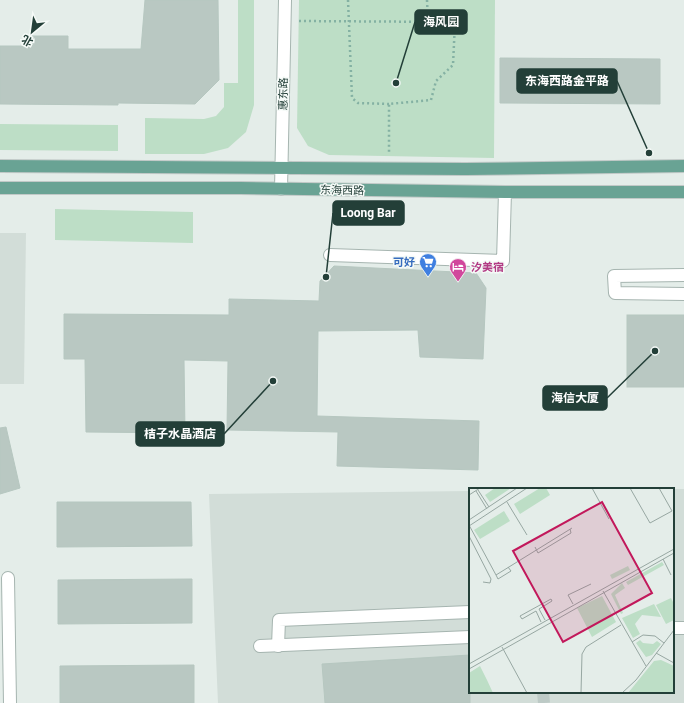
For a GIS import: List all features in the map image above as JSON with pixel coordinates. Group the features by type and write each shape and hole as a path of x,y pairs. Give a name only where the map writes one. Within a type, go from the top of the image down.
{"main road":[{"name":"东海西路","path":"0,166 389,169 684,166"},
{"name":"东海西路","path":"0,188 281,188 505,192 684,192"}],"street":[{"name":"惠东路","path":"281,188 285,0"},
{"path":"330,255 502,261 505,192"},
{"path":"684,275 614,276 615,293 684,294"},
{"path":"8,578 10,703"},
{"path":"278,646 279,620 469,612"},
{"path":"260,646 469,637"}],"path":[{"path":"285,21 349,21 455,22 453,65 436,81 430,100 389,104 358,103 352,98 349,21 348,0"},
{"path":"427,0 428,22"},
{"path":"389,104 389,169"}],"shaded area":[{"path":"0,233 26,233 24,384 0,384"},
{"path":"674,489 684,489 684,703 218,703 209,494 469,491 469,693 674,693"}],"green space":[{"path":"238,0 254,0 254,105 246,132 228,148 204,154 145,154 145,118 204,119 216,116 224,107 224,83 238,83"},
{"path":"299,0 495,0 494,158 329,155 308,146 297,128"},
{"path":"0,124 118,125 118,151 0,150"},
{"path":"55,209 193,212 193,243 55,240"}],"building":[{"path":"145,0 218,0 219,80 195,104 0,104 0,46 32,46 32,36 68,36 68,49 141,49"},
{"path":"500,58 660,59 660,104 500,103"},
{"path":"334,266 476,273 486,288 483,359 420,357 418,330 318,331 317,416 479,421 478,470 337,466 338,432 227,430 228,361 184,360 185,433 86,432 85,359 64,359 64,314 229,315 229,299 319,301 320,281"},
{"path":"627,315 684,315 684,387 627,387"},
{"path":"6,427 20,488 0,494 0,428"},
{"path":"57,502 191,502 192,546 57,547"},
{"path":"192,579 192,623 58,624 58,580"},
{"path":"469,655 470,703 325,703 322,664"},
{"path":"194,665 194,703 60,703 60,666"}],"tunnel":[{"path":"543,693 544,703"}],"place":[{"name":"海风园","path":"396,83"},
{"name":"东海西路金平路","path":"649,153"},
{"name":"Loong Bar","path":"326,277"},
{"name":"可好","path":"428,277"},
{"name":"汐美宿","path":"458,282"},
{"name":"海信大厦","path":"655,351"},
{"name":"桔子水晶酒店","path":"273,381"}]}
